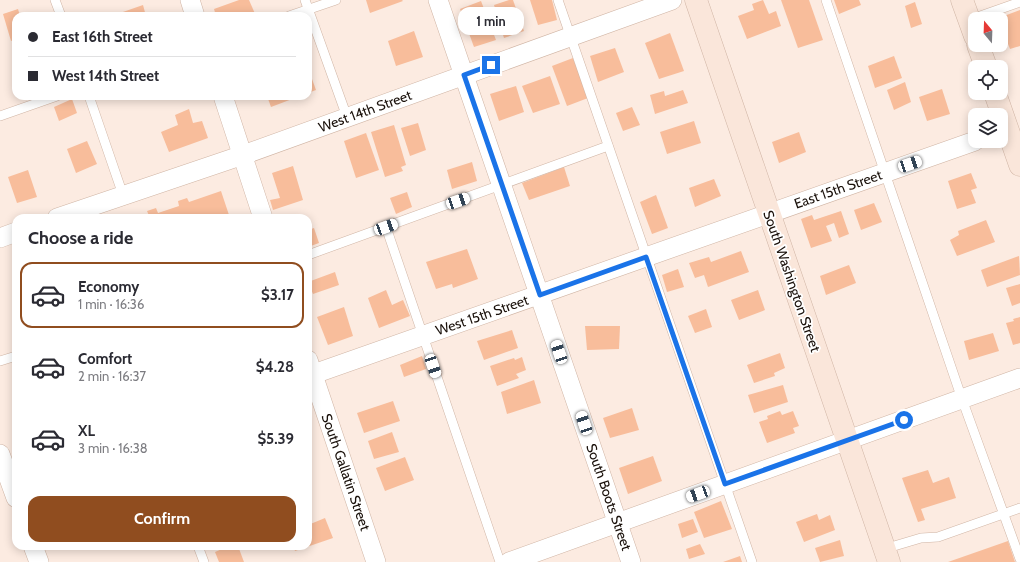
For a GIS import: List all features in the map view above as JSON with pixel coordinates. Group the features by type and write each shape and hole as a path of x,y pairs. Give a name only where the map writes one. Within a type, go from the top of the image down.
{"main road":[{"name":"South Washington Street","path":"696,0 886,556"},
{"path":"998,100 1010,129 1020,165"}],"street":[{"path":"190,0 194,12"},
{"name":"South Boots Street","path":"438,0 631,562"},
{"name":"West 14th Street","path":"69,214 243,155 672,0"},
{"path":"224,100 262,214"},
{"name":"East 15th Street","path":"769,214 968,143"},
{"name":"West 15th Street","path":"312,369 423,336 769,214"},
{"path":"0,238 12,234"},
{"name":"South Gallatin Street","path":"312,376 376,562"},
{"path":"509,562 1020,378"},
{"path":"0,454 12,475"},
{"path":"34,550 39,562"}],"lane":[{"path":"56,0 60,12"},
{"path":"305,0 309,12"},
{"path":"300,12 336,0"},
{"path":"558,0 752,562"},
{"path":"826,0 962,399 1020,559"},
{"path":"990,12 1020,2"},
{"path":"312,20 347,117"},
{"path":"0,116 46,100"},
{"path":"90,100 123,196"},
{"path":"312,254 502,186 608,146"},
{"path":"386,227 500,562"},
{"path":"0,361 12,357"},
{"path":"886,556 921,538 938,537 1020,508"},
{"path":"200,550 204,562"}],"building":[{"path":"239,0 249,0 254,12 215,12 214,9"},
{"path":"366,0 402,0 403,1 370,13"},
{"path":"513,0 524,31 504,38 494,5"},
{"path":"530,0 552,0 557,20 538,25"},
{"path":"763,0 769,14 776,11 781,26 747,39 738,16 754,10 752,4"},
{"path":"781,0 809,0 823,40 798,48"},
{"path":"834,0 859,0 861,5 839,14"},
{"path":"481,1 496,40 474,47 460,9"},
{"path":"915,2 922,24 911,28 905,6"},
{"path":"143,5 145,12 123,12"},
{"path":"18,9 19,12 12,12 11,41 3,14"},
{"path":"1020,10 1020,46 1010,49 1008,44 1008,14"},
{"path":"414,31 423,57 396,66 388,41"},
{"path":"670,33 684,71 659,79 645,43"},
{"path":"615,48 624,72 598,82 590,56"},
{"path":"894,56 902,78 875,88 868,66"},
{"path":"573,58 588,98 567,106 552,66"},
{"path":"550,76 560,104 533,113 522,86"},
{"path":"312,79 316,90 312,92"},
{"path":"905,82 911,102 894,110 887,90"},
{"path":"516,86 524,112 499,121 490,94"},
{"path":"942,89 950,114 927,121 919,97"},
{"path":"683,90 688,103 655,114 650,95 664,91 665,96"},
{"path":"72,100 77,113 59,121 54,107"},
{"path":"268,100 289,100 271,107"},
{"path":"632,107 640,125 623,131 616,113"},
{"path":"189,109 193,123 202,121 208,138 169,152 161,132 178,125 175,115"},
{"path":"694,121 701,143 667,154 660,132"},
{"path":"418,123 426,150 410,156 401,128"},
{"path":"394,125 406,165 401,167 403,171 385,177 371,132"},
{"path":"799,132 806,152 779,163 772,142"},
{"path":"366,133 379,170 356,178 344,141"},
{"path":"87,141 97,164 76,173 67,149"},
{"path":"472,162 477,181 452,189 447,170"},
{"path":"293,166 303,200 273,210 270,200 280,198 272,173"},
{"path":"564,167 570,186 529,200 522,183"},
{"path":"28,170 37,197 17,203 8,177"},
{"path":"971,173 977,188 971,190 976,203 957,209 948,181"},
{"path":"714,179 721,196 695,207 689,188"},
{"path":"221,191 229,214 148,214 147,211 156,208 158,213 179,206 178,201 187,198 189,202"},
{"path":"407,192 412,207 396,214 390,198"},
{"path":"656,195 668,228 652,234 640,202"},
{"path":"874,203 882,222 861,230 854,210"},
{"path":"841,211 849,234 839,238 834,223 826,226 832,241 811,248 801,219 812,215 814,220"},
{"path":"986,220 995,242 957,256 950,240 959,235 958,231"},
{"path":"314,228 319,243 312,246 312,229"},
{"path":"467,249 478,279 453,288 452,284 436,289 426,262"},
{"path":"741,251 749,272 708,287 704,275 695,278 689,263 709,257 711,262"},
{"path":"1019,256 1020,275 987,287 981,270"},
{"path":"849,265 856,283 826,295 820,276"},
{"path":"678,269 684,287 667,292 662,275"},
{"path":"335,272 339,285 313,294 312,281"},
{"path":"1020,284 1020,303 1012,306 1006,288"},
{"path":"386,290 392,305 403,300 410,316 379,328 368,298"},
{"path":"758,290 765,310 739,320 731,300"},
{"path":"344,307 353,336 328,345 317,317"},
{"path":"706,309 712,327 695,333 688,316"},
{"path":"1020,317 1020,343 1013,345 1006,323 1014,321 1013,319"},
{"path":"585,326 620,326 619,349 587,350"},
{"path":"512,330 518,348 484,360 477,341"},
{"path":"993,333 999,351 969,360 964,341"},
{"path":"780,353 785,368 774,373 775,376 754,383 747,365"},
{"path":"422,356 426,369 404,377 400,365"},
{"path":"522,357 526,370 516,374 519,378 497,386 490,366 514,358 515,360"},
{"path":"534,380 541,403 507,414 501,392"},
{"path":"783,385 788,402 754,413 748,395"},
{"path":"393,401 400,421 364,433 357,413"},
{"path":"632,408 639,430 610,438 603,418"},
{"path":"780,411 782,415 793,411 799,426 793,428 795,433 767,443 759,422 768,419 767,416"},
{"path":"392,432 399,452 374,459 368,441"},
{"path":"653,456 662,481 628,494 619,468"},
{"path":"405,457 414,480 385,491 376,468"},
{"path":"928,470 933,483 949,477 956,498 921,509 925,520 918,522 902,478"},
{"path":"721,501 732,529 704,538 694,512"},
{"path":"817,514 819,520 830,515 835,530 804,542 796,522"},
{"path":"325,518 333,538 312,545 312,523"},
{"path":"693,519 698,532 682,538 678,524"},
{"path":"840,540 844,556 820,562 815,548"},
{"path":"1008,541 1015,562 948,562"},
{"path":"700,544 705,554 689,559 686,549"},
{"path":"220,550 240,550 244,562 219,562 215,552"},
{"path":"740,556 742,562 723,562"}],"route":[{"path":"491,65 464,75 540,295 646,257 725,484 904,420"}]}
